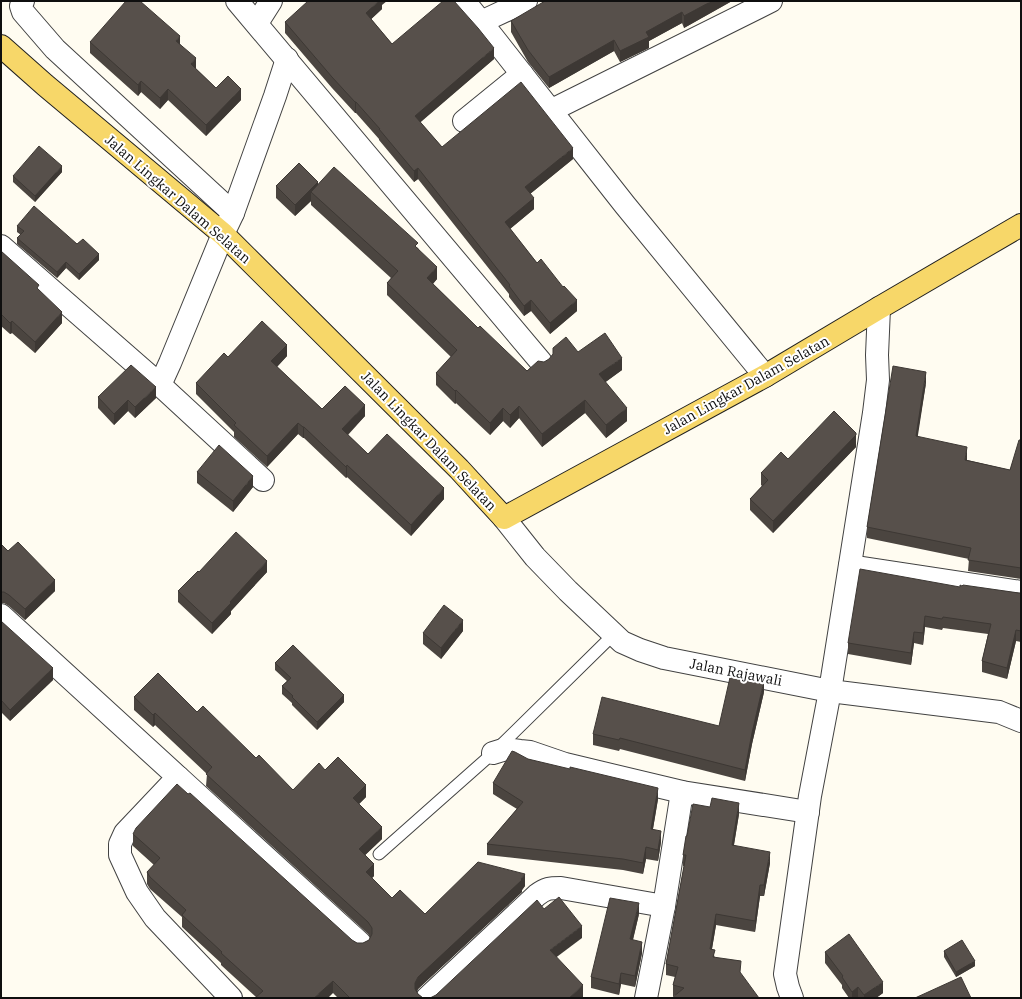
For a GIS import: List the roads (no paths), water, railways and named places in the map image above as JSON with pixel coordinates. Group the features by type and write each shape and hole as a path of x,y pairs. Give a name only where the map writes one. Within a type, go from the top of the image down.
{"main road":[{"name":"Jalan Lingkar Dalam Selatan","path":"1,46 45,85 223,234 459,469 504,518 765,376 1021,225"}],"street":[{"path":"23,1 21,6 23,12 54,49 233,213"},
{"path":"237,1 541,362"},
{"path":"257,23 271,1"},
{"path":"464,1 625,205 765,376"},
{"path":"481,22 526,1"},
{"path":"550,111 771,1"},
{"path":"160,385 233,213 287,59"},
{"path":"464,121 522,74"},
{"path":"1,246 160,385 263,480"},
{"path":"792,998 785,974 810,796 830,690 878,380 877,356 879,308"},
{"name":"Jalan Rajawali","path":"504,518 535,557 568,591 622,642 640,650 664,658 830,690 999,712 1021,722"},
{"path":"850,566 1021,592"},
{"path":"1,615 360,943"},
{"path":"493,753 506,749 530,752 565,764 682,792 808,812"},
{"path":"178,777 125,833 120,844 120,855 137,892 155,918 231,998"},
{"path":"646,998 664,906 682,792"},
{"path":"427,998 543,890 550,888 561,888 664,906"}],"lane":[{"path":"379,854 493,753 614,634"}]}
